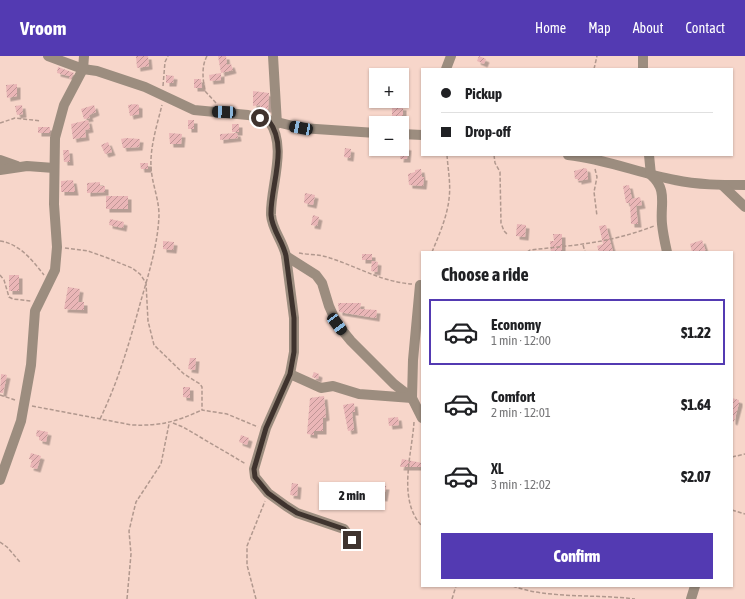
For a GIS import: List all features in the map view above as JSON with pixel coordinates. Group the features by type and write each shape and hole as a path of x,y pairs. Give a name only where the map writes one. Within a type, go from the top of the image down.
{"street":[{"path":"48,56 83,69 97,71 129,81 194,110 224,112 301,128 369,133"},
{"path":"0,480 18,435 31,365 34,316 40,299 50,283 55,270 57,247 54,204 55,138 59,118 83,69 84,56"},
{"path":"273,56 273,122 278,162 271,215 275,230 285,252 294,318 294,352 290,374 266,428 254,469 255,477 268,493 297,513 344,529 352,540"},
{"path":"446,68 452,56"},
{"path":"643,56 643,68"},
{"path":"409,134 421,135"},
{"path":"577,156 594,158 651,175 693,184 745,185"},
{"path":"649,156 651,175 658,181 662,192 662,223 667,251"},
{"path":"0,160 18,166 54,168"},
{"path":"0,170 18,166"},
{"path":"722,185 745,207"},
{"path":"285,252 316,275 322,283 332,315 344,333 394,384 414,401"},
{"path":"420,285 413,366 414,401 421,416"},
{"path":"290,374 321,388 333,386 358,394 414,401"},
{"path":"691,599 695,587"}],"path":[{"path":"100,419 125,358 154,251 159,216 151,158 163,95 165,62 168,56"},
{"path":"207,56 204,62 203,70 205,91 213,98 224,112"},
{"path":"594,68 597,56"},
{"path":"0,123 15,118 41,122"},
{"path":"432,251 443,224 449,198 450,182 447,156"},
{"path":"494,156 495,163 500,172 501,223 504,231 508,234"},
{"path":"594,158 596,177 594,192 597,216"},
{"path":"528,251 583,245 621,238 662,223"},
{"path":"0,241 9,243 29,256 50,283"},
{"path":"583,245 585,251"},
{"path":"57,247 88,251 122,263 132,268 146,282 148,321 154,344 184,374 200,384 202,387 202,410"},
{"path":"285,252 329,257 395,283 420,285"},
{"path":"0,275 4,280 7,294 13,300 26,301 40,299"},
{"path":"0,395 38,408 132,425 169,424 202,410 227,414 251,425 266,428"},
{"path":"414,401 410,462 410,506 413,515 421,525"},
{"path":"173,423 183,427 241,460 247,464 255,477"},
{"path":"127,599 130,531 133,514 136,502 161,464 169,424"},
{"path":"733,456 745,454"},
{"path":"256,599 247,565 247,546 260,517 268,493"},
{"path":"733,510 745,514"},
{"path":"0,542 7,547 20,562"},
{"path":"452,599 456,587"},
{"path":"515,587 522,591 544,595 635,599"}],"building":[{"path":"136,56 148,56 149,66 137,68"},
{"path":"218,56 226,56 227,65 231,64 233,70 221,73"},
{"path":"479,56 486,59 484,64 477,61"},
{"path":"58,67 74,73 70,80 69,76 57,73"},
{"path":"221,73 221,80 210,81 209,75"},
{"path":"166,75 174,76 173,83 166,83"},
{"path":"194,79 201,79 202,88 194,88"},
{"path":"17,84 17,96 7,98 6,85"},
{"path":"253,91 269,93 268,109 260,110 260,105 253,106"},
{"path":"22,105 23,114 17,115 15,106"},
{"path":"94,105 96,112 89,115 90,118 84,119 81,109"},
{"path":"128,105 139,105 139,114 130,116"},
{"path":"392,108 403,108 403,116 392,116"},
{"path":"88,120 90,129 85,130 86,137 73,139 71,124"},
{"path":"188,120 194,120 194,129 188,129"},
{"path":"232,124 239,124 239,132 232,132"},
{"path":"38,127 50,127 50,133 38,133"},
{"path":"169,133 182,134 181,144 170,144"},
{"path":"237,133 238,138 220,140 220,134"},
{"path":"121,139 140,139 139,147 123,148"},
{"path":"108,142 112,152 105,154 101,145"},
{"path":"345,148 351,149 350,158 344,157"},
{"path":"63,150 69,150 70,162 64,162"},
{"path":"400,156 407,156 407,159 400,159"},
{"path":"140,163 148,163 148,169 141,169"},
{"path":"585,168 587,169 588,179 578,181 578,179 575,179 574,171"},
{"path":"421,169 422,177 424,177 423,186 409,185 408,174 415,172 415,170"},
{"path":"73,180 75,192 61,192 61,181"},
{"path":"100,182 100,186 105,186 105,192 87,193 87,183"},
{"path":"629,185 632,199 640,197 642,205 636,206 638,224 631,224 630,203 626,203 623,186"},
{"path":"305,193 315,195 313,205 304,203"},
{"path":"106,196 128,196 128,209 106,209"},
{"path":"313,215 319,217 317,226 311,225"},
{"path":"110,219 124,222 123,228 109,225"},
{"path":"517,224 526,225 525,237 516,236"},
{"path":"606,225 613,251 599,251 597,246 603,244 599,226"},
{"path":"553,234 562,234 562,251 551,251 550,241 554,241"},
{"path":"702,240 706,251 692,251 690,244"},
{"path":"163,241 174,242 173,250 163,249"},
{"path":"362,254 372,254 372,260 362,260"},
{"path":"372,261 378,262 377,272 371,271"},
{"path":"9,275 19,275 19,291 9,291"},
{"path":"68,287 80,289 78,302 84,302 84,310 64,309"},
{"path":"338,303 361,303 360,309 377,310 376,318 339,312"},
{"path":"190,358 196,358 195,370 188,369"},
{"path":"314,372 319,374 318,379 312,377"},
{"path":"1,374 7,375 3,393 0,393"},
{"path":"183,387 190,387 190,398 183,397"},
{"path":"324,396 326,417 323,418 323,431 314,431 314,435 307,434 310,398"},
{"path":"733,398 739,400 733,422"},
{"path":"354,403 355,412 352,412 354,430 348,431 343,405"},
{"path":"398,417 399,425 389,426 388,418"},
{"path":"37,430 48,432 46,442 39,440 39,437 36,436"},
{"path":"241,435 249,438 247,445 239,442"},
{"path":"31,453 41,456 37,469 30,467 32,460 29,459"},
{"path":"402,459 421,463 421,467 400,467"},
{"path":"292,483 298,484 297,496 290,495"},
{"path":"379,486 386,486 384,498 378,497"}],"route":[{"path":"260,118 269,121 275,132 278,162 271,215 272,223 284,248 286,256 295,335 290,374 286,386 268,421 254,469 255,477 259,485 275,499 297,513 344,529 347,531 352,540"}]}
